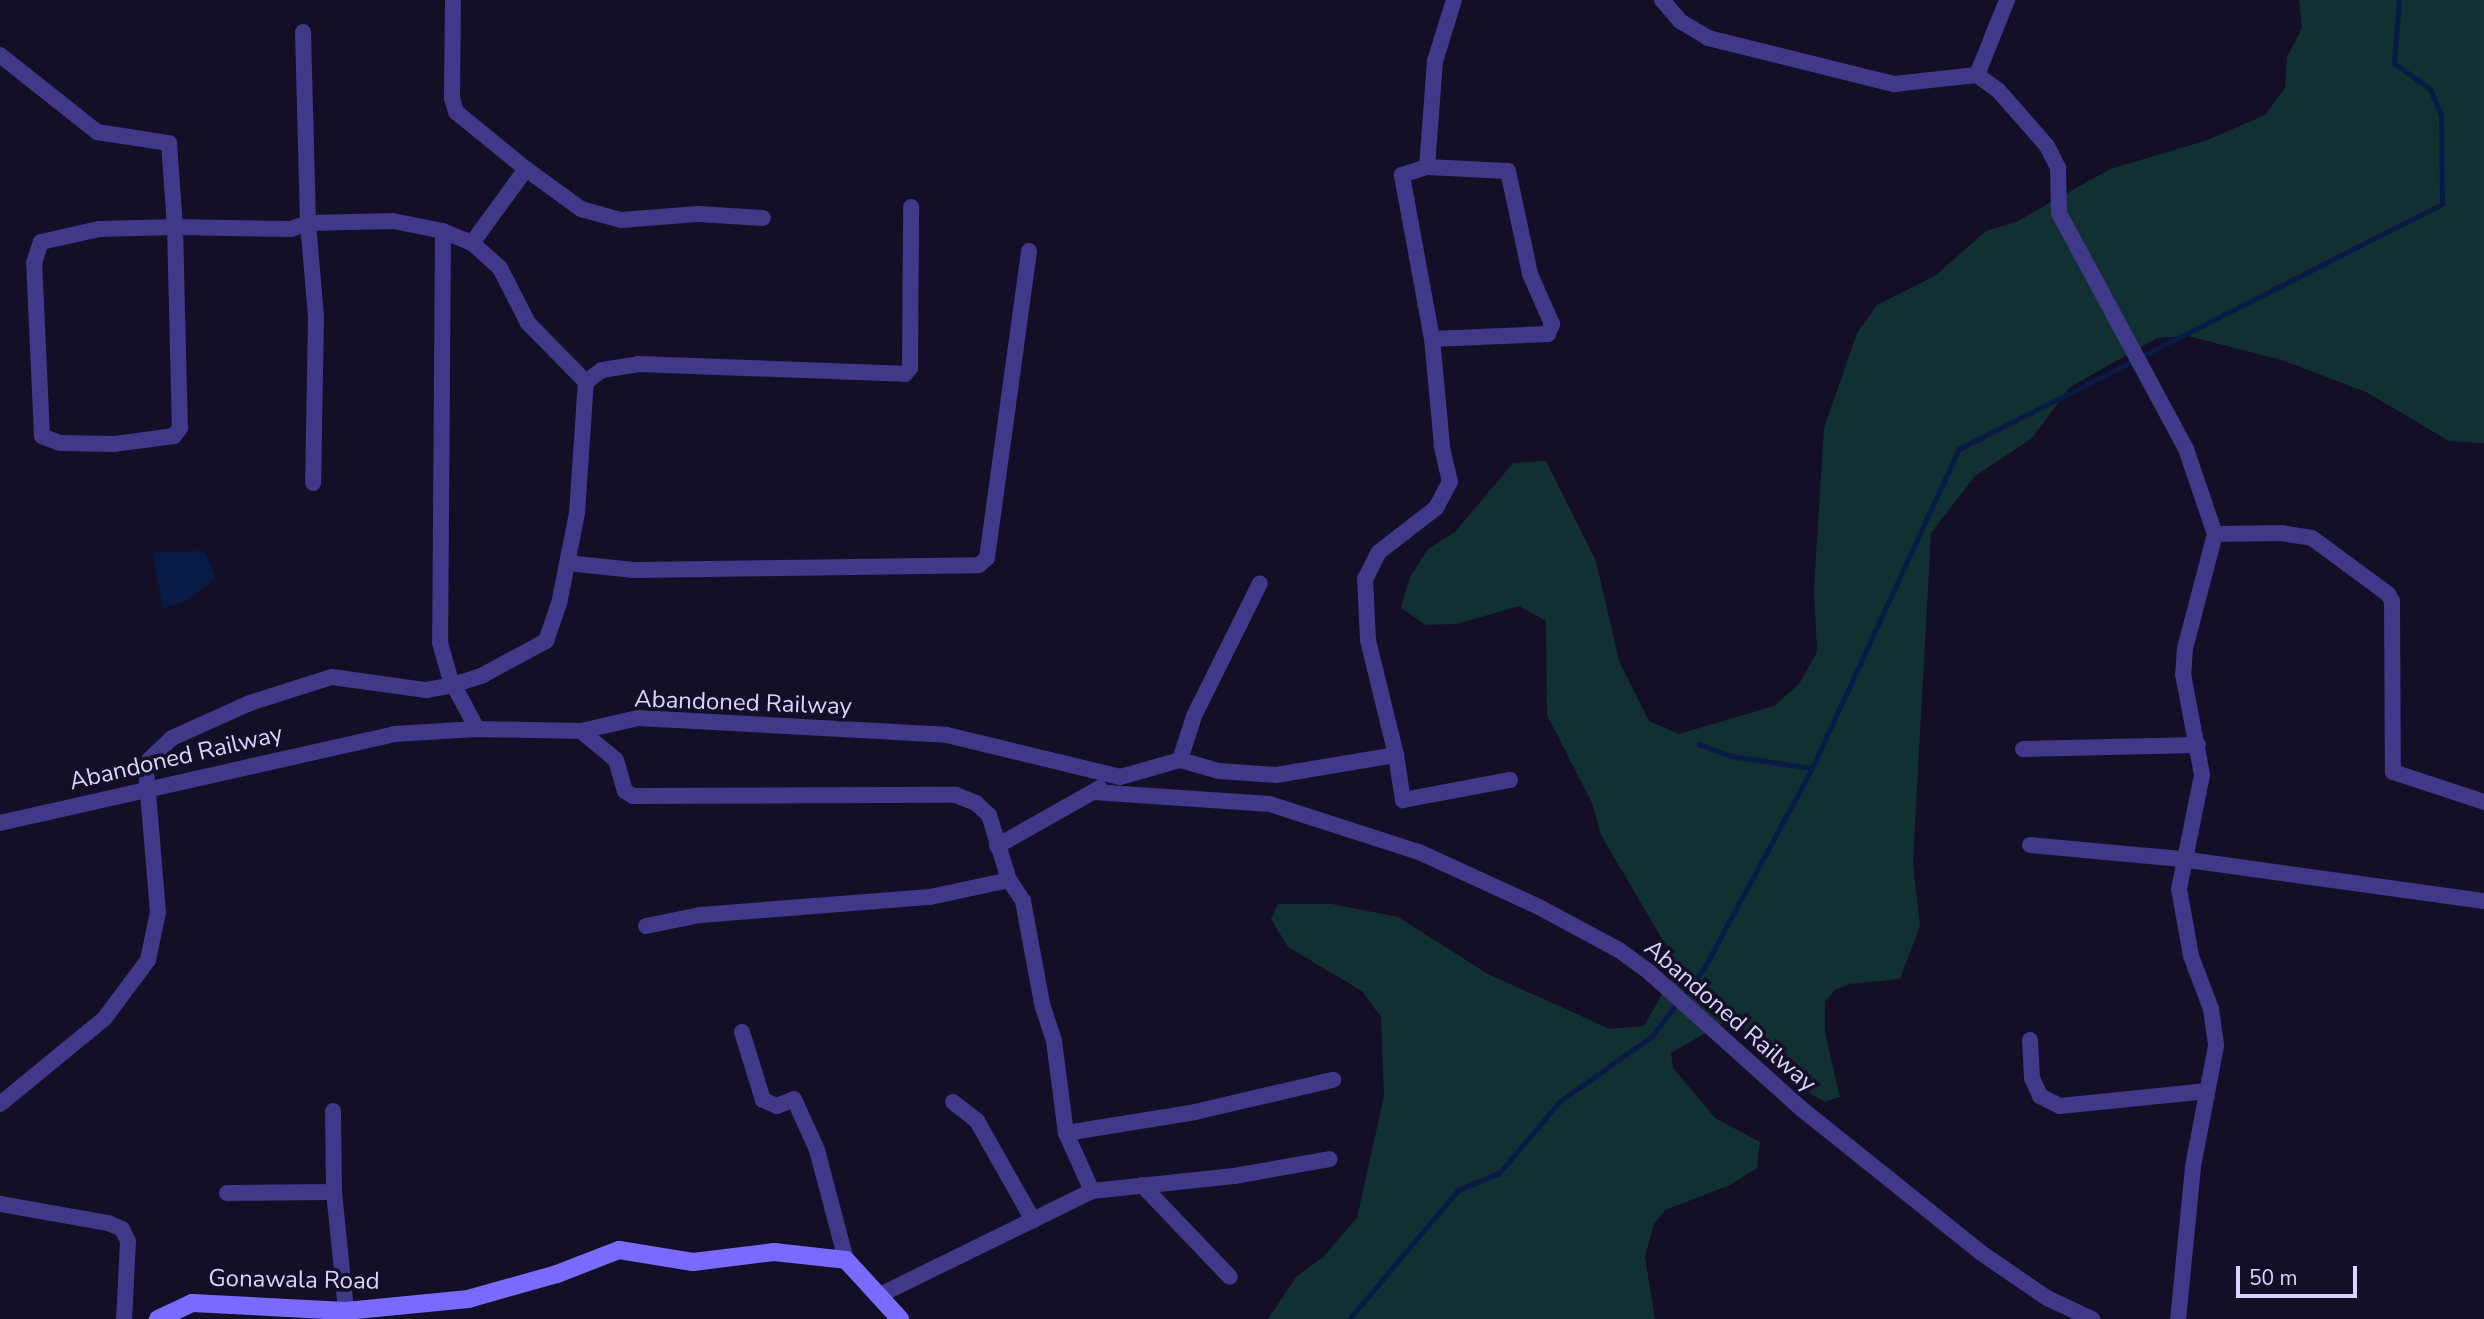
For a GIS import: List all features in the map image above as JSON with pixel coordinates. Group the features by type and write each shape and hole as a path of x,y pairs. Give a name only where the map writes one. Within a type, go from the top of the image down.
{"street":[{"path":"453,0 452,98 456,112 526,169 581,209 610,217 698,214 763,218"},
{"path":"1427,167 1435,61 1454,0"},
{"path":"1662,0 1680,21 1708,38 1894,83 1977,75 1998,90 2047,146 2058,168 2059,213 2186,449 2215,534 2184,661 2202,775 2181,859 2179,889 2191,956 2211,1009 2216,1046 2193,1167 2178,1319"},
{"path":"1977,75 2007,0"},
{"path":"303,32 309,223 316,317 313,483"},
{"path":"0,55 97,132 169,143 175,227 180,428 174,436 114,444 60,443 42,436 34,263 41,242 99,229 175,227 291,229 309,223 393,221 443,231 472,243 500,268 528,323 586,382 577,513 546,641 484,675 453,685 426,690 332,677 282,691 202,721 172,738 150,759 148,788 158,912 148,960 104,1019 0,1104"},
{"path":"1432,339 1548,334 1552,324 1530,274 1508,171 1427,167 1402,175 1432,339 1441,446 1450,482 1436,508 1378,552 1365,579 1368,640 1396,755 1403,800 1510,780"},
{"path":"472,243 526,169"},
{"path":"586,382 602,370 638,364 905,374 910,368 911,207"},
{"path":"443,231 440,643 453,685 477,729"},
{"path":"567,563 634,570 979,565 986,558 1029,251"},
{"path":"2215,534 2281,533 2312,538 2388,594 2392,601 2393,772 2484,802"},
{"path":"1260,583 1194,716 1180,760 1219,771 1276,775 1396,755"},
{"name":"Abandoned Railway","path":"0,823 394,733 477,729 581,731 638,718 947,735 1120,777 1180,760"},
{"path":"581,731 616,760 625,791 632,796 956,796 976,803 989,815 1009,880 1023,901 1042,1004 1054,1041 1066,1133 1092,1191"},
{"path":"2023,749 2198,745"},
{"path":"997,846 1120,777"},
{"name":"Abandoned Railway","path":"1093,792 1270,804 1419,852 1539,907 1619,950 1649,972 1803,1110 1980,1252 2047,1298 2092,1319"},
{"path":"2030,845 2181,859 2484,901"},
{"path":"646,926 700,915 930,897 1009,880"},
{"path":"743,1032 763,1100 777,1106 794,1098 817,1150 846,1260 900,1319"},
{"path":"2030,1040 2032,1078 2040,1096 2060,1106 2207,1091"},
{"path":"1066,1133 1195,1112 1333,1080"},
{"path":"953,1102 977,1121 1033,1220"},
{"path":"332,1111 334,1192 346,1311"},
{"path":"880,1295 1092,1191 1331,1159"},
{"path":"1142,1185 1230,1277"},
{"path":"227,1194 334,1192"},
{"path":"0,1204 108,1223 122,1229 128,1241 124,1319"},
{"name":"Gonawala Road","path":"158,1319 192,1303 346,1311 468,1299 557,1274 619,1250 693,1262 774,1252 846,1260"}],"green space":[{"path":"2299,0 2484,0 2484,443 2449,441 2368,393 2285,361 2188,336 2157,338 2070,387 2031,439 1975,476 1931,533 1913,863 1920,926 1900,979 1850,984 1835,990 1825,1002 1825,1033 1840,1097 1825,1102 1811,1094 1741,1026 1723,1023 1671,1053 1673,1068 1715,1118 1760,1142 1757,1168 1730,1185 1665,1210 1654,1224 1645,1257 1655,1319 1268,1319 1296,1277 1323,1257 1357,1218 1384,1096 1381,1017 1362,991 1288,947 1271,919 1278,904 1332,904 1398,917 1488,974 1610,1029 1644,1026 1678,966 1601,835 1592,803 1547,715 1546,621 1519,606 1457,624 1426,625 1401,608 1410,577 1428,549 1455,532 1513,463 1546,461 1596,561 1619,661 1649,721 1679,734 1774,706 1799,684 1817,652 1814,589 1824,428 1857,333 1877,305 1935,276 1986,231 2018,221 2110,169 2205,141 2265,115 2285,88 2287,57 2302,28"}],"water":[{"path":"205,551 216,578 188,600 163,609 152,552"}],"waterway":[{"path":"1349,1319 1458,1190 1499,1173 1560,1101 1652,1036 1704,968 1812,768 1959,449 2442,204 2441,115 2430,89 2394,63 2399,0"},
{"path":"1699,744 1731,756 1812,768"}]}
